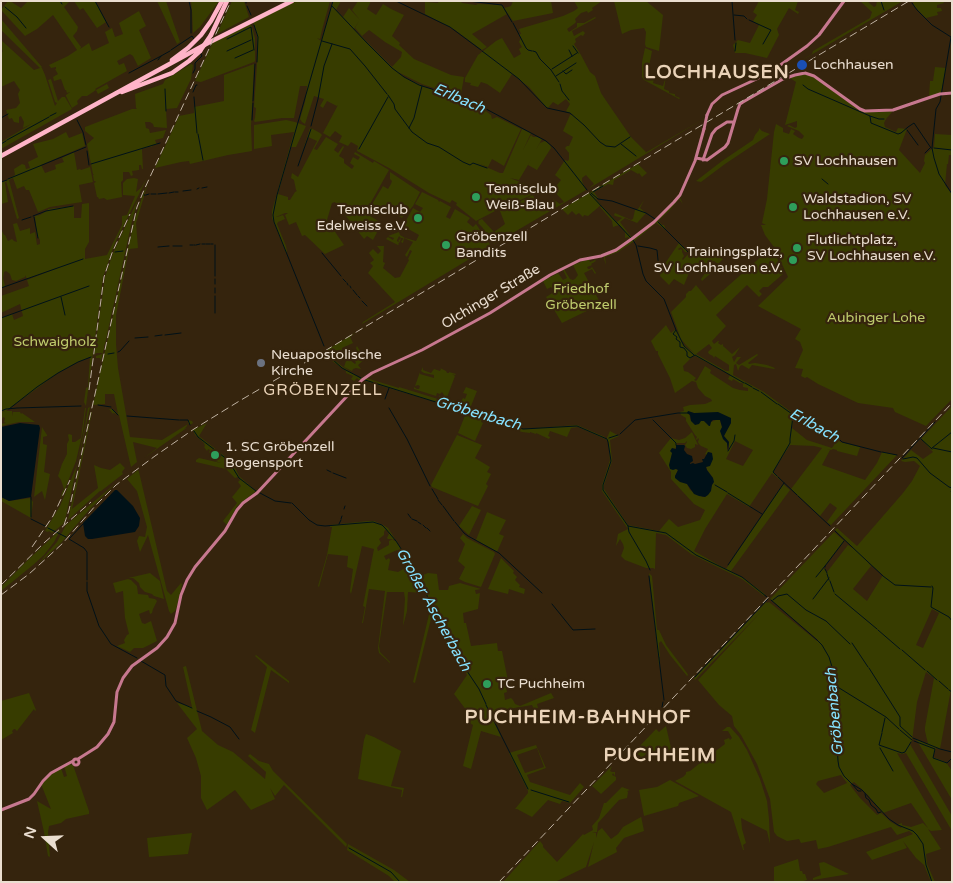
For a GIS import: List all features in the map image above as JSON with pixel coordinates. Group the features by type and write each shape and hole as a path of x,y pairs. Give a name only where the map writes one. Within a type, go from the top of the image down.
{"highway":[{"path":"172,60 201,35 222,1"},
{"path":"1,154 120,93 172,73 200,51 211,35 226,1"},
{"path":"1,154 172,60 286,1"},
{"path":"90,108 236,28 292,1"}],"main road":[{"name":"Olchinger Straße","path":"1,810 29,799 46,777 69,763 76,761 107,737 114,720 117,692 121,681 132,666 165,640 174,623 182,592 189,575 225,531 236,510 258,491 362,380 372,373 422,350 490,313 550,275 580,260 601,256 616,250 654,222 678,198 684,188 696,158 707,115 712,104 722,95 763,76 807,46 819,35 844,1"},
{"path":"696,158 705,160 726,145 740,104 787,77 805,73 810,74 865,111 894,110 941,94 952,93"},
{"path":"705,160 712,134 727,122 734,122"}],"green space":[{"path":"8,1 21,8 28,1 70,1 64,7 78,27 73,36 81,47 80,49 89,43 92,51 109,43 105,32 112,28 115,37 123,34 119,23 139,11 146,26 139,30 151,58 138,66 130,54 117,61 119,65 124,63 127,71 95,89 87,96 82,96 77,101 78,104 72,108 66,96 70,92 67,93 61,79 54,81 53,77 58,74 55,69 56,67 51,68 49,65 77,50 53,15 37,29 25,36 1,10"},
{"path":"74,1 95,1 106,22 97,28 83,8 80,10"},
{"path":"157,1 166,1 180,42 177,44"},
{"path":"191,1 219,1 200,27 193,33 192,11"},
{"path":"232,1 244,1 249,17 217,34"},
{"path":"295,1 330,1 320,39 317,38 321,41 333,1 341,1 336,10 343,17 349,8 360,20 352,10 358,1 371,1 367,9 376,15 383,4 404,15 392,36 414,59 451,75 464,77 461,94 458,96 422,84 398,72 419,84 457,99 458,103 462,104 463,102 483,109 491,115 492,119 497,117 521,129 504,166 492,159 488,167 477,163 503,173 522,129 531,133 523,150 531,135 542,139 535,151 540,143 545,141 550,145 551,148 537,170 528,165 532,158 519,180 510,178 538,192 503,208 496,202 495,204 501,208 476,221 452,200 450,203 429,193 357,151 358,146 351,142 348,146 339,142 342,136 335,131 330,137 323,133 338,105 327,101 323,108 320,106 324,99 314,96 305,124 302,122 300,119 307,86 300,86 294,118 255,122 257,36 253,22","holes":["359,21 355,28 362,36 369,30 402,52 401,57 392,67 354,29"]},
{"path":"439,1 460,1 476,5 502,5 507,14 472,34 487,47 482,50 455,30 425,14 425,2 438,3"},
{"path":"513,1 551,1 553,13 513,21 504,8 511,6"},
{"path":"574,1 602,1 588,13 587,11 581,13 575,19 576,22 567,29 569,32 577,27 577,23 584,23 596,18 572,31 574,36 583,31 585,33 583,36 581,35 575,39 576,42 574,44 590,72 595,76 601,93 631,137 645,153 705,118 588,189 594,184 586,175 582,178 582,181 586,190 494,244 478,221 482,219 494,232 505,224 500,211 533,195 535,200 530,202 535,211 555,203 553,199 560,204 564,202 553,190 561,180 555,175 565,160 568,161 569,159 569,153 565,148 569,146 573,137 563,131 570,115 573,115 566,111 570,104 566,99 558,105 553,102 548,108 529,87 512,74 500,93 481,82 478,87 470,85 471,83 465,82 465,78 478,55 502,38 514,58 521,54 519,49 522,47 519,42 521,38 513,23 519,34 521,34 519,29 574,11 578,8"},
{"path":"614,1 646,1 663,15 659,51 646,47 646,32 644,28 622,34"},
{"path":"759,1 798,1 795,10 799,12 798,14 789,8 777,29 779,35 767,58 745,53 735,53 733,45 738,40 750,43 759,25 753,21 757,15 753,12"},
{"path":"860,1 867,1 874,7 877,1 903,1 782,72 812,54 813,51 870,18 872,12"},
{"path":"913,1 943,1 944,3 937,5 937,8 941,8 942,11 937,12 938,15 926,18 914,6"},
{"path":"1,19 42,67 55,106 57,103 48,80 51,79 58,101 65,97 72,109 1,149 1,142 33,123 23,128 24,122 21,116 19,117 19,123 14,122 12,118 9,119 6,110 16,108 20,103 18,94 20,90 14,81 1,87 1,53 3,51 1,49 1,40 34,70 40,68 1,30"},
{"path":"250,23 255,38 255,61 201,82 195,81 213,42"},
{"path":"645,48 652,51 647,77 654,79 653,83 663,86 666,76 664,89 669,91 669,93 675,94 679,99 644,80 642,77 642,62"},
{"path":"191,64 193,65 191,79 177,108 166,109 167,128 154,127 150,122 145,122 146,128 149,129 150,133 166,130 163,138 155,140 157,145 142,149 143,169 139,165 139,170 132,171 133,175 131,176 129,172 123,172 123,180 121,182 122,197 107,200 104,198 99,199 97,197 94,183 96,182 94,181 87,144 94,138 85,131 85,127 132,109 137,109 135,94 163,84 165,80"},
{"path":"254,64 251,126 252,151 190,164 189,161 155,168 179,116 194,113 194,107 224,101 224,75"},
{"path":"935,67 946,68 941,93 929,97 930,81 933,81"},
{"name":"Aubinger Lohe","path":"804,74 811,75 859,110 893,111 884,123 885,127 896,132 898,128 907,129 899,150 920,173 925,163 925,155 934,147 935,134 952,135 952,155 949,155 945,185 952,194 952,399 926,426 895,412 893,408 858,403 807,377 801,376 803,369 795,368 803,350 800,342 795,339 801,329 758,306 788,277 761,225 766,225 762,223 767,199 776,124 783,128 783,132 789,134 791,129 795,131 793,134 799,138 802,139 804,136 799,131 787,126 797,127 797,121 785,125 796,82 790,78"},
{"path":"107,84 109,88 98,94 96,90"},
{"path":"286,120 306,126 296,147 291,147 278,194 288,197 288,200 297,191 294,180 291,178 292,173 298,177 317,141 308,137 303,150 310,128 322,135 314,149 317,150 326,137 338,144 334,150 338,153 344,147 339,156 352,169 354,166 350,163 353,157 358,160 360,157 354,154 355,152 389,170 365,213 382,223 373,240 367,236 364,239 335,202 332,203 327,220 344,245 325,254 305,235 302,236 296,222 289,225 285,215 288,213 285,213 276,217 283,215 285,219 277,224 286,246 286,253 272,218 272,211 294,132 271,135 272,146 254,149 254,125"},
{"path":"759,128 770,134 701,182 696,181 753,140"},
{"path":"66,132 69,138 82,133 85,146 41,165 45,173 56,169 55,165 64,162 62,158 74,152 77,170 90,167 93,182 79,185 82,202 50,207 38,212 29,190 26,190 24,186 17,189 13,178 9,180 19,218 17,219 6,181 8,202 1,204 1,183 15,175 14,169 22,164 25,165 26,169 30,168 28,162 38,157 33,144 53,139"},
{"path":"638,164 647,173 642,177 639,173 631,170 614,180 613,185 608,184 594,192 598,198 596,199 601,205 588,216 584,215 583,217 579,213 576,215 572,211 568,215 562,209"},
{"path":"691,169 693,169 680,198 683,204 679,199 658,221 664,225 666,230 656,223 618,252 605,257 606,265 604,256 610,254 609,252 629,240 629,237 625,238 625,232 619,225 613,227 612,221 600,207 602,206 617,222 622,218 615,216 615,213 631,220 635,210 638,209 644,200 640,208 646,213 637,223 625,218 620,222 632,238 654,221 672,203 680,192"},
{"path":"390,172 420,192 413,206 402,218 390,209 386,216 371,206 383,186 388,189 391,184"},
{"name":"Schwaigholz","path":"147,178 115,243 103,277 86,406 84,402 86,388 88,387 90,357 58,373 6,411 12,411 13,416 13,412 20,412 35,422 19,422 1,426 1,424 6,423 4,422 5,418 3,417 2,419 1,416 1,413 5,411 1,412 1,318 12,314 14,320 23,316 20,304 1,313 1,296 29,286 27,280 60,267 27,279 25,275 25,277 16,281 12,280 10,274 6,271 3,278 5,286 1,288 1,229 8,241 12,239 17,242 13,224 17,223 20,231 30,228 30,234 35,232 37,245 40,244 40,240 37,236 35,216 48,209 74,206 74,218 81,218 82,204 89,203 89,242 85,249 85,259 107,255 122,225 122,216 127,215 135,196 123,195 123,183 127,179 138,179 136,192"},
{"path":"148,183 136,223 138,248 129,249 116,315 118,368 130,437 162,440 188,424 184,429 188,427 144,458 157,448 133,442 137,462 131,467 119,415 114,412 113,414 109,409 118,414 114,394 105,394 105,404 93,405 134,222"},
{"path":"422,192 451,207 446,217 450,219 455,209 470,218 467,222 473,227 476,224 491,246 362,324 395,302 368,273 373,266 370,263 374,260 369,253 373,249 378,254 381,251 377,246 384,246 383,262 385,263 383,268 395,278 400,277 412,251 410,250 407,257 405,255 413,242 404,238 403,243 401,242 403,238 399,236 397,240 400,243 398,245 386,239 388,237 393,240 394,238 388,236 399,232 405,238 416,241 419,235 403,226 413,208 420,212 423,208 415,204"},
{"path":"138,199 91,405 101,361 96,356 102,354 96,353 94,355 105,277 113,253"},
{"path":"679,243 688,252 685,252 681,247 678,249 682,250 683,260 693,250 699,250 702,253 709,252 712,255 722,256 721,258 723,259 718,264 714,261 711,262 708,270 710,274 702,281 701,279 706,272 704,268 701,268 698,272 691,268 684,285 674,279 669,285 660,276 662,268"},
{"path":"772,247 783,274 768,287 763,287 759,291 762,294 759,297 747,285 716,315 726,326 712,341 714,344 719,341 718,343 723,344 732,354 740,347 732,357 734,362 737,357 741,357 736,363 739,365 757,354 749,364 755,363 775,368 752,365 749,369 742,365 738,371 736,364 734,365 733,375 764,392 794,414 792,428 807,440 832,448 838,439 840,442 860,447 857,456 827,449 830,450 822,465 865,480 882,452 897,455 831,525 827,522 837,508 830,503 820,516 791,489 822,448 790,445 773,472 784,483 772,473 749,507 727,494 705,529 694,551 726,569 783,484 790,490 731,571 765,594 764,596 742,579 691,554 666,535 656,533 655,569 646,568 625,560 621,556 624,548 620,539 616,546 618,534 628,529 602,491 610,460 608,441 606,440 610,431 619,436 610,440 612,461 604,489 628,525 659,531 669,519 678,527 700,520 705,510 694,504 671,479 671,472 659,453 671,438 679,440 692,432 698,445 695,444 695,447 691,449 685,445 687,441 685,443 677,443 672,453 676,469 678,470 675,476 687,484 690,490 703,497 708,494 713,482 713,478 706,466 712,453 708,452 707,455 705,454 708,449 699,444 699,439 696,439 697,437 686,421 686,418 680,412 684,411 683,407 705,404 712,401 698,388 696,382 692,381 675,393 658,351 656,351 651,341 666,325 671,333 676,329 681,339 671,312 696,285 710,302","holes":["681,339 696,355 684,345","709,344 712,348 708,352 709,354 729,365 729,371 696,354","695,356 730,375 728,379 742,383 743,387 748,388 748,391 733,388 710,373 711,370 705,366 697,380 694,380 696,378 684,371 683,366","688,411 703,413 731,423 724,436 729,442 729,449 727,450 727,443 723,439 720,420 711,422 710,425 704,421 691,421","735,441 753,450 743,466 726,459"]},
{"name":"Friedhof Gröbenzell","path":"589,260 590,262 596,261 587,267 590,269 592,267 596,273 592,269 584,273 601,304 562,323 553,308 553,303 550,304 546,297 554,291 551,287 547,289 543,281 558,273 563,280 567,278 564,269 570,279 573,280 578,275 573,265"},
{"path":"357,332 350,337 353,343 342,348 342,352 340,352 355,364 355,358 358,358 359,361 361,359 356,348 357,346 365,359 358,365 361,369 356,368 352,371 344,367 346,361 339,354 332,358 343,367 362,379 359,380 357,378 354,381 351,379 353,376 346,373 346,371 332,361 325,351"},
{"path":"423,367 423,370 431,373 434,369 440,371 440,368 447,373 456,374 452,374 455,376 446,400 439,397 439,395 443,397 442,392 440,394 437,393 436,396 414,389 414,387 419,389 420,386 415,386 420,372 420,374 434,378 434,375 421,371"},
{"path":"366,378 451,403 452,400 460,403 463,398 465,399 467,394 463,393 466,387 477,391 469,411 523,429 577,425 605,437 605,439 578,427 571,428 567,437 550,431 549,439 536,433 522,432 483,418 481,422 483,423 475,441 458,433 466,413 465,411 365,381"},
{"path":"952,406 952,684 940,749 936,748 933,757 946,762 952,771 952,800 916,739 928,744 925,727 934,678 926,672 917,702 910,744 952,816 952,831 906,753 897,753 942,830 931,831 928,829 941,849 926,854 927,864 935,882 931,882 924,865 903,841 907,848 872,860 866,852 913,834 909,831 897,835 891,827 818,849 816,840 801,843 799,839 787,841 777,836 774,832 770,799 757,764 734,726 732,716 719,705 698,680 760,613 695,680 694,678 766,602 769,602 818,640 770,599 834,532 844,541 821,571 824,568 827,572 848,545 854,549 835,530 837,528 857,546 903,493 920,466 914,461 901,461 911,450 923,459 933,452 921,439","holes":["867,562 883,575 867,601 853,589 871,566","932,609 939,613 923,648 916,645","841,775 847,783 824,793 816,784 818,781","854,782 883,813 911,803 928,828 923,823 911,827 902,825 902,823 898,825 901,828 881,813 877,815 850,785"]},
{"path":"90,407 65,520 52,533 45,531 60,506 77,465 88,408"},
{"path":"85,408 83,431 76,461 61,499 64,489 58,476 67,454 68,435 72,435 72,442 81,438"},
{"path":"91,412 72,509 98,488 94,465 110,470 120,463 125,468 122,472 123,474 100,491 68,520"},
{"path":"188,420 193,423 190,425"},
{"path":"207,423 199,436 227,458 234,465 239,476 256,491 237,506 227,525 223,521 237,503 232,497 241,486 238,482 240,480 238,477 235,478 226,469 196,462 199,458 221,463 210,459 210,450 208,449 207,451 204,443 195,435 193,430"},
{"path":"42,427 47,435 43,437 43,444 47,445 44,472 50,474 45,500 42,491 34,497"},
{"path":"457,435 482,445 475,458 490,467 487,472 491,474 486,484 488,486 478,506 431,485"},
{"path":"138,470 167,591 171,595 182,584 177,606 171,614 148,535 140,552 137,541 139,536 145,537 147,527 137,491 127,479"},
{"path":"116,483 89,510 61,543 38,564 57,542 66,525"},
{"path":"1,497 9,501 30,498 33,502 31,518 1,501"},
{"path":"472,506 481,510 469,535 459,526"},
{"path":"487,512 506,520 499,534 504,536 497,552 476,540"},
{"path":"374,521 388,528 395,539 393,539 394,541 396,540 403,552 400,554 397,550 384,556 386,560 389,558 390,560 388,570 398,572 409,566 403,555 405,554 417,573 423,575 428,573 437,574 439,590 448,590 449,586 460,583 481,589 475,590 476,594 480,593 478,609 463,613 464,623 466,623 471,646 497,643 498,651 502,651 509,686 506,687 507,692 504,693 505,700 511,698 515,704 520,706 551,693 554,698 537,704 538,708 534,709 532,705 491,712 501,737 481,731 471,769 463,766 473,725 465,720 475,712 470,715 454,694 467,675 446,643 433,611 415,683 413,682 431,606 425,593 408,592 407,611 403,626 404,592 387,592 379,646 380,652 390,663 379,653 378,648 385,591 369,589 362,623 365,607 363,606 374,549 362,546 351,594 353,569 347,567 348,556 328,554 318,586 327,555 332,527 330,525","holes":["385,530 389,534 387,538 393,539 389,541 389,545 378,551 377,548 381,543 379,539 384,535"]},
{"path":"61,529 44,555 1,591 1,587"},
{"path":"463,534 495,554 481,587 459,579 465,567 458,561 465,544 460,538"},
{"path":"501,558 514,571 513,573 517,577 515,580 520,585 519,587 525,589 524,594 509,589 508,594 488,589"},
{"path":"150,573 160,581 164,599 145,592 133,578 128,578"},
{"path":"649,573 652,576 657,630 659,630 666,645 687,673 687,676 661,641 659,643 659,666"},
{"path":"128,579 137,586 138,594 148,595 149,598 157,601 152,613 150,614 149,610 139,614 142,623 145,624 151,621 157,641 143,648 134,648 130,652 117,646 125,643 124,640 129,634 125,618 123,591 116,593 113,583"},
{"path":"256,655 289,681 289,683 271,670 255,733 251,730 267,667"},
{"path":"186,666 202,731 218,745 233,752 265,779 266,772 248,756 250,754 259,761 269,764 273,771 347,844 346,847 284,785 275,796 270,788 275,799 251,810 235,790 207,810 201,798 201,776 196,758 187,738 197,729 177,703 192,707 183,667"},
{"path":"29,693 36,710 34,709 17,731 14,729 13,733 1,740 1,701"},
{"path":"666,726 671,748 657,764 655,757 648,751 641,760 636,750 656,729 659,732"},
{"path":"730,727 739,737 760,779 767,801 770,844 767,831 741,818 746,843 743,845 743,850 731,812 675,781 712,755 725,744 724,740 732,738 728,731 722,731"},
{"path":"366,734 401,751 391,786 404,788 402,797 402,790 358,779"},
{"path":"536,745 546,768 527,775 530,782 570,795 580,783 584,787 570,803 562,801 560,804 548,800 532,817 515,809 528,791 509,753","holes":["537,748 544,767 525,773 517,755"]},
{"path":"73,765 89,814 66,819 61,823 49,826 50,857 48,856 37,801 51,809 41,784 61,768 64,777 67,776 64,766"},
{"path":"612,766 610,771 615,772 615,776 613,773 612,775 616,777 616,780 601,794 592,786"},
{"path":"670,780 699,796 679,803 678,806 644,816 639,790 657,787"},
{"path":"622,787 630,790 627,791 627,798 619,800 598,823 597,832 592,833 596,833 596,838 598,831 602,828 611,839 623,827 641,816 644,831 624,838 616,848 617,852 588,867 594,842 586,867 555,882 503,882 540,841 557,862 583,834 593,830 592,826 599,818 604,803"},
{"path":"192,833 188,854 149,857 147,838"},
{"path":"348,844 394,870 410,882 395,882 389,876 347,850"},
{"path":"798,859 800,871 805,874 807,880 800,882 774,882 774,867"},
{"path":"824,862 849,874 813,880 813,878 821,875 819,863"}],"shaded area":[{"path":"688,411 694,413 718,412 731,418 731,423 724,436 729,442 728,451 727,443 720,431 722,427 720,420 713,420 710,426 704,421 695,425 687,413"},
{"path":"20,423 39,425 40,428 31,497 9,501 1,497 1,427"},
{"path":"676,445 685,446 684,450 692,456 693,461 690,464 703,462 702,459 704,459 708,452 712,453 713,459 710,466 706,467 714,482 711,491 705,497 694,494 687,484 675,478 678,470 670,469 669,465 672,453 670,451 672,448 676,449"},
{"path":"115,490 133,506 140,518 139,526 135,532 88,539 85,536 83,523"}],"waterway":[{"path":"95,1 109,27"},
{"path":"189,1 191,33"},
{"name":"Gröbenbach","path":"324,346 274,222 273,215 277,195 333,1"},
{"path":"396,1 450,27 481,50"},
{"path":"468,1 502,5 512,22"},
{"path":"732,1 735,40"},
{"path":"881,1 884,10"},
{"path":"912,3 932,25 951,37 940,102 936,109 932,148 939,174 952,194"},
{"path":"247,6 251,15"},
{"name":"Erlbach","path":"332,6 392,68 404,77 419,85 473,102 546,141 554,148 587,190"},
{"path":"5,7 26,28"},
{"path":"734,15 744,16 747,19"},
{"path":"749,20 771,30 763,44"},
{"path":"513,23 526,48 532,51"},
{"path":"254,25 258,37 257,62"},
{"path":"227,39 251,27 254,50"},
{"path":"171,50 192,36 194,39"},
{"path":"227,51 251,40"},
{"path":"322,41 350,49 387,94"},
{"path":"735,51 736,43"},
{"path":"311,126 324,66 332,44"},
{"path":"573,46 578,53"},
{"path":"235,58 253,50"},
{"path":"569,50 572,56"},
{"path":"158,60 170,51"},
{"path":"482,51 519,79 547,108 570,113 606,146 615,147 630,137"},
{"path":"533,51 536,52 559,82"},
{"path":"193,73 195,63 202,56 200,52"},
{"path":"552,69 577,53"},
{"path":"129,73 161,56"},
{"path":"556,76 576,63"},
{"path":"253,101 255,64"},
{"path":"563,71 566,74 572,70"},
{"path":"560,84 562,91 569,100"},
{"path":"193,92 197,85"},
{"path":"803,85 808,89 870,116 871,123 898,134 914,123 931,148"},
{"path":"409,128 414,118 422,86"},
{"path":"165,89 166,111"},
{"path":"388,95 395,109 412,132 427,143 439,147 463,162 487,168"},
{"path":"194,97 197,133"},
{"path":"359,149 388,97"},
{"path":"252,120 253,103"},
{"path":"50,116 56,113"},
{"path":"1,118 8,114"},
{"path":"870,116 884,119"},
{"path":"7,140 49,117"},
{"path":"77,120 83,132 86,145"},
{"path":"298,166 311,129"},
{"path":"907,130 918,145"},
{"path":"198,134 203,160"},
{"path":"1,144 6,141"},
{"path":"91,164 160,143"},
{"path":"621,144 636,156"},
{"path":"8,179 86,147"},
{"path":"925,153 930,148"},
{"path":"934,148 952,150"},
{"path":"87,151 89,165"},
{"path":"822,179 828,184"},
{"path":"1,182 7,180"},
{"path":"593,192 603,186"},
{"path":"202,188 207,187"},
{"path":"183,191 191,190"},
{"path":"169,193 174,192"},
{"path":"158,194 167,193"},
{"path":"591,193 598,199 612,201 646,213 655,219"},
{"path":"151,194 156,194"},
{"name":"Erlbach","path":"590,194 631,238"},
{"path":"33,216 46,211 73,206"},
{"path":"22,220 31,217"},
{"path":"34,217 38,238"},
{"path":"658,222 688,252"},
{"name":"Erlbach","path":"633,240 646,281 664,299 676,330 673,334 680,342 680,347 684,348 687,356 690,358 695,355 744,383"},
{"path":"196,245 200,244"},
{"path":"215,245 215,276"},
{"path":"158,247 169,246"},
{"path":"173,246 182,246"},
{"path":"638,246 657,250 660,267 658,272"},
{"path":"115,252 123,251"},
{"path":"322,253 341,276"},
{"path":"1,288 83,259"},
{"path":"215,279 215,284"},
{"path":"343,279 346,282"},
{"path":"1,318 89,286"},
{"path":"215,288 215,293"},
{"path":"353,290 357,295"},
{"path":"215,296 215,313"},
{"path":"61,297 65,315"},
{"path":"362,301 367,306"},
{"name":"Erlbach","path":"676,330 684,346 694,355"},
{"path":"165,335 181,333"},
{"path":"155,336 162,335"},
{"path":"135,338 148,337"},
{"path":"118,352 129,341"},
{"name":"Gröbenbach","path":"327,350 332,359 342,368 361,378"},
{"path":"108,354 114,353"},
{"path":"9,409 58,373 91,357"},
{"name":"Gröbenbach","path":"365,380 480,414 523,429 577,426 607,439 611,461 603,490 628,526 666,533 696,555 742,577 767,597"},
{"name":"Erlbach","path":"745,383 752,387"},
{"path":"385,399 389,388"},
{"name":"Erlbach","path":"753,388 759,391"},
{"name":"Erlbach","path":"761,392 777,404"},
{"name":"Erlbach","path":"778,404 792,414 833,433 842,442 881,452"},
{"name":"Großer Ascherbach","path":"98,405 111,407"},
{"name":"Großer Ascherbach","path":"1,411 17,408 81,406"},
{"path":"389,408 407,439 430,486"},
{"name":"Großer Ascherbach","path":"112,409 118,415"},
{"path":"620,434 635,420 688,413"},
{"name":"Großer Ascherbach","path":"127,416 179,420"},
{"path":"777,476 773,472 790,443 793,416"},
{"name":"Großer Ascherbach","path":"180,420 188,420 190,425"},
{"path":"653,420 676,445"},
{"path":"902,458 935,422"},
{"name":"Großer Ascherbach","path":"194,431 198,437 228,460 239,478 256,491"},
{"path":"932,448 952,432"},
{"path":"609,438 618,435"},
{"path":"728,451 735,435"},
{"path":"921,439 932,449"},
{"path":"933,448 952,452"},
{"name":"Erlbach","path":"882,452 897,455"},
{"name":"Erlbach","path":"903,459 917,458 930,473 952,488"},
{"path":"327,470 331,472"},
{"path":"333,473 346,478"},
{"path":"778,477 797,495"},
{"path":"728,565 784,483"},
{"path":"715,485 727,492"},
{"path":"432,489 438,499"},
{"name":"Großer Ascherbach","path":"260,493 275,501 291,503"},
{"path":"728,493 762,514"},
{"path":"798,496 830,526"},
{"path":"31,497 31,517"},
{"path":"438,500 442,505"},
{"name":"Großer Ascherbach","path":"292,503 309,520 317,525 373,522 385,528 413,567 447,641 479,689 486,704"},
{"path":"443,506 454,521"},
{"path":"408,514 411,518"},
{"path":"31,519 45,526"},
{"path":"412,519 417,521"},
{"name":"Großer Ascherbach","path":"339,524 341,520"},
{"path":"455,522 468,536 499,553 542,593"},
{"path":"83,524 69,539 87,552 87,580"},
{"path":"423,525 426,528"},
{"path":"628,526 629,532 650,570"},
{"path":"48,528 66,537"},
{"path":"427,528 430,531"},
{"path":"835,531 895,585 931,587"},
{"path":"825,567 844,541"},
{"path":"816,577 825,566"},
{"path":"825,569 827,573"},
{"path":"827,574 829,580"},
{"path":"649,576 664,700"},
{"path":"813,599 829,578"},
{"path":"830,581 834,592"},
{"path":"87,582 87,591 99,626 111,644 137,658"},
{"path":"932,586 931,607 949,617 952,621"},
{"path":"773,600 778,596 787,594 806,610 826,621 850,644"},
{"path":"835,594 877,629"},
{"path":"695,677 768,599"},
{"name":"Gröbenbach","path":"771,600 817,640 829,657 833,670 838,761 844,776 862,790 889,819 917,835 923,844 926,865 932,882"},
{"path":"552,604 573,630 595,629"},
{"path":"878,630 900,649"},
{"path":"852,643 868,667"},
{"path":"902,650 925,670"},
{"path":"141,661 165,675 166,686 176,701 192,708"},
{"path":"869,668 900,717 900,726 912,737"},
{"path":"927,671 937,680"},
{"path":"939,681 948,689"},
{"path":"836,686 886,717 899,729"},
{"path":"662,707 663,702"},
{"name":"Großer Ascherbach","path":"486,705 528,789"},
{"path":"197,711 230,727 239,739"},
{"path":"882,732 885,718"},
{"path":"900,730 912,740"},
{"path":"882,733 879,745 902,753 905,752 911,742"},
{"path":"913,738 952,752"},
{"path":"914,741 935,749 933,758 947,763 952,758"},
{"path":"880,748 893,771"},
{"name":"Gröbenbach","path":"852,784 858,791 861,791"},
{"name":"Großer Ascherbach","path":"531,790 569,802"},
{"name":"Gröbenbach","path":"865,794 878,813 881,812"},
{"path":"349,848 391,872 400,882"}],"railway":[{"path":"64,525 69,510 137,207 231,1"},
{"path":"1,595 29,574 63,543 116,485 194,429 909,1"},
{"path":"89,390 104,277 112,253 130,214"},
{"path":"499,882 952,403"},
{"path":"32,547 53,516 70,480"},
{"path":"1,585 45,542 91,502"}],"place":[{"name":"Lochhausen","path":"802,65"},
{"name":"SV Lochhausen","path":"784,161"},
{"name":"Tennisclub Weiß-Blau","path":"476,197"},
{"name":"Waldstadion, SV Lochhausen e.V.","path":"793,207"},
{"name":"Tennisclub Edelweiss e.V.","path":"418,218"},
{"name":"Gröbenzell Bandits","path":"446,245"},
{"name":"Flutlichtplatz, SV Lochhausen e.V.","path":"797,248"},
{"name":"Trainingsplatz, SV Lochhausen e.V.","path":"793,260"},
{"name":"Neuapostolische Kirche","path":"261,363"},
{"name":"1. SC Gröbenzell Bogensport","path":"215,455"},
{"name":"TC Puchheim","path":"487,684"}],"district":[{"name":"LOCHHAUSEN","path":"717,73"},
{"name":"GRÖBENZELL","path":"323,391"},
{"name":"PUCHHEIM-BAHNHOF","path":"578,718"},
{"name":"PUCHHEIM","path":"660,756"}]}
